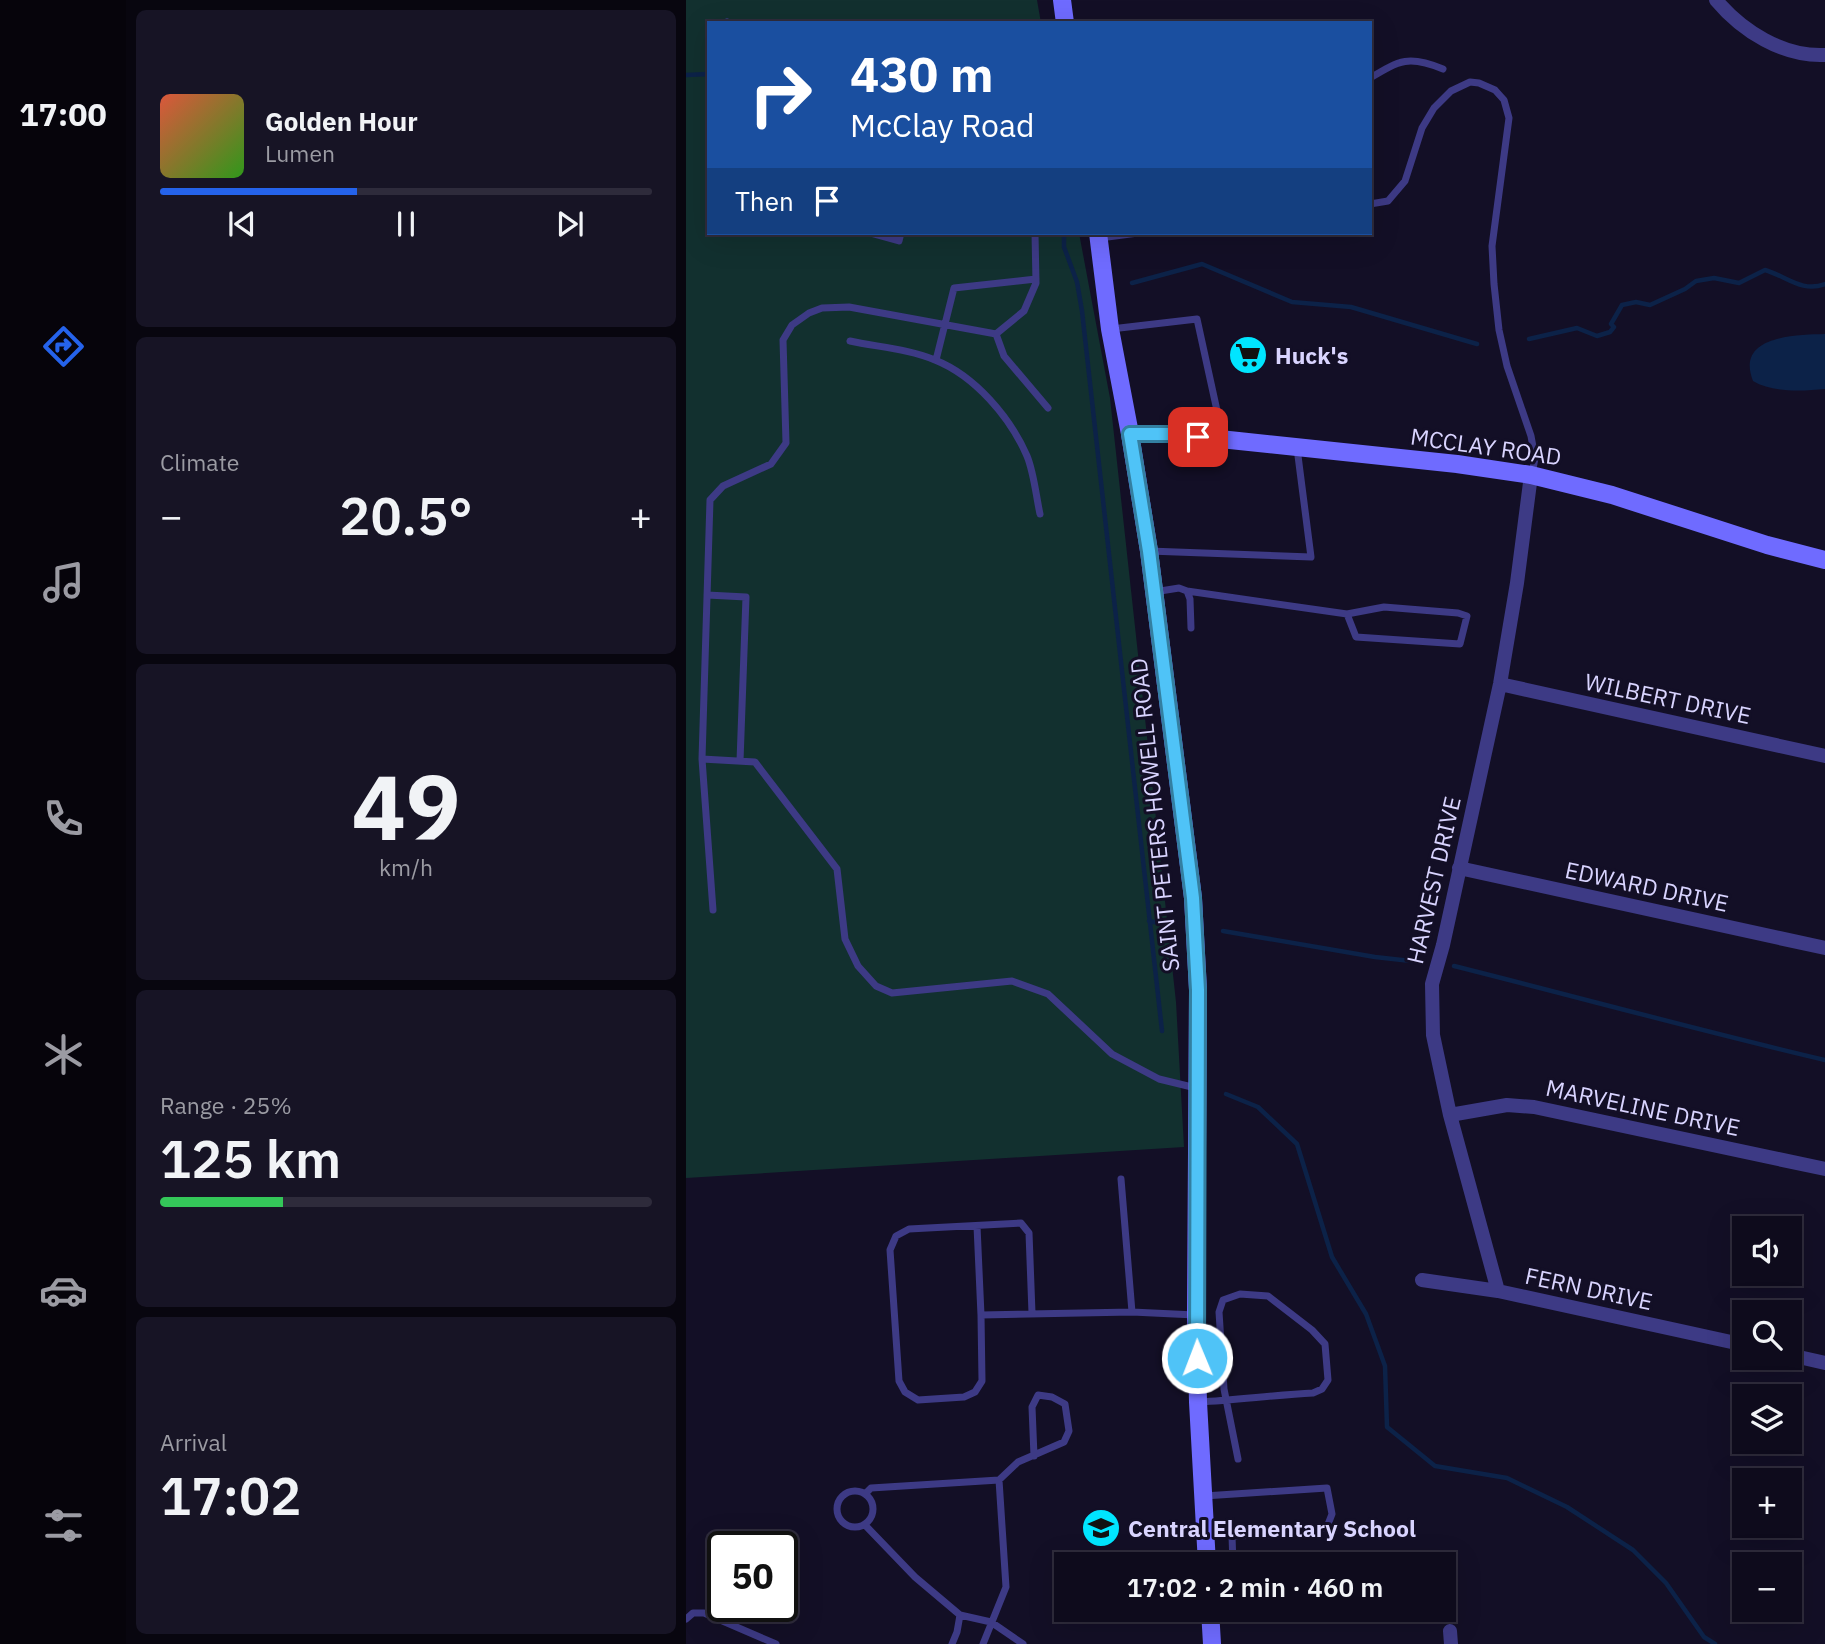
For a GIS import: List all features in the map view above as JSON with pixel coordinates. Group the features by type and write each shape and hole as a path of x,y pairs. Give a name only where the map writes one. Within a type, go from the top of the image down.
{"main road":[{"path":"1062,0 1065,21"},
{"name":"SAINT PETERS HOWELL ROAD","path":"1099,235 1110,329 1149,551 1193,898 1198,990 1196,1315 1206,1552"},
{"name":"MCCLAY ROAD","path":"1130,434 1172,434 1457,464 1531,475 1602,492 1767,545 1825,560"},
{"path":"1211,1622 1212,1644"}],"street":[{"path":"1716,0 1746,30 1766,41 1792,50 1825,55"},
{"name":"HARVEST DRIVE","path":"1498,1291 1450,1115 1433,1035 1432,984 1443,945 1500,684 1531,475"},
{"name":"WILBERT DRIVE","path":"1500,684 1825,756"},
{"name":"EDWARD DRIVE","path":"1459,868 1825,948"},
{"name":"MARVELINE DRIVE","path":"1450,1115 1507,1105 1534,1107 1825,1169"},
{"name":"FERN DRIVE","path":"1422,1280 1498,1291 1732,1342"},
{"path":"1802,1358 1825,1363"}],"lane":[{"path":"1372,77 1390,65 1409,59 1427,62 1443,69"},
{"path":"1372,204 1388,201 1405,181 1422,128 1434,108 1451,91 1470,82 1496,90 1504,100 1510,118 1492,246 1494,284 1499,330 1507,366 1531,436 1535,458 1531,475"},
{"path":"877,235 899,241 900,235"},
{"path":"713,910 702,759 710,500 723,486 771,464 786,443 783,340 792,325 809,313 822,308 849,307 996,334 1024,312 1036,278 1035,235"},
{"path":"936,360 954,288 1036,278"},
{"path":"1110,329 1197,319 1223,440"},
{"path":"996,334 1004,356 1048,408"},
{"path":"850,341 936,360 978,389 997,408 1027,458 1040,514"},
{"path":"1149,551 1311,557 1297,448"},
{"path":"1153,592 1179,589 1347,614 1384,607 1467,616 1461,644 1356,638 1347,614"},
{"path":"1187,591 1190,598 1191,628"},
{"path":"707,595 746,597 740,761"},
{"path":"702,759 755,762 837,869 845,939 858,966 876,986 892,993 1012,981 1048,994 1112,1054 1159,1079 1197,1088"},
{"path":"1121,1179 1132,1312"},
{"path":"977,1226 982,1381 975,1392 964,1397 918,1400 905,1392 899,1381 890,1250 896,1236 909,1230 1021,1223 1029,1233 1032,1313"},
{"path":"1198,1402 1227,1400 1313,1393 1322,1389 1328,1380 1325,1344 1312,1330 1268,1296 1240,1294 1223,1300 1219,1312 1224,1389 1227,1400 1238,1459"},
{"path":"981,1315 1132,1312 1196,1315"},
{"path":"865,1494 871,1488 999,1480 1018,1462 1034,1457 1064,1442 1069,1431 1065,1404 1052,1396 1038,1395 1032,1406 1034,1457"},
{"path":"983,1644 1006,1587 999,1480"},
{"path":"1203,1496 1327,1488 1332,1514 1328,1527 1302,1534 1232,1536 1233,1552"},
{"path":"854,1491 865,1494 873,1504 872,1516 865,1525 854,1528 843,1523 837,1513 837,1506 843,1495 854,1491"},
{"path":"865,1525 915,1577 960,1615 991,1622 1023,1644"},
{"path":"686,1619 693,1613 704,1613 776,1644"},
{"path":"952,1644 960,1615"}],"green space":[{"path":"686,0 1037,0 1041,21 707,21 707,235 1079,235 1110,398 1176,1002 1184,1147 686,1178"}],"water":[{"path":"1825,334 1825,389 1798,391 1770,388 1753,381 1750,366 1753,354 1760,346 1785,337"}],"waterway":[{"path":"686,75 707,74"},
{"path":"1064,235 1064,247 1077,282 1082,311 1162,1031"},
{"path":"1132,283 1202,264 1292,302 1351,307 1477,344"},
{"path":"1529,339 1577,328 1597,336 1610,332 1614,327 1611,324 1622,305 1636,302 1650,305 1696,281 1714,278 1739,283 1765,270 1801,285 1825,284"},
{"path":"1149,921 1164,924"},
{"path":"1223,931 1420,962"},
{"path":"1454,966 1825,1060"},
{"path":"1226,1094 1258,1107 1297,1144 1332,1257 1366,1314 1385,1366 1387,1427 1435,1466 1507,1478 1567,1507 1633,1550 1666,1583 1704,1637 1715,1644"}],"place":[{"name":"Huck's","path":"1248,355"},
{"name":"Central Elementary School","path":"1101,1528"}],"route":[{"path":"1197,1358 1198,990 1193,898 1149,551 1130,434 1198,437"}]}
